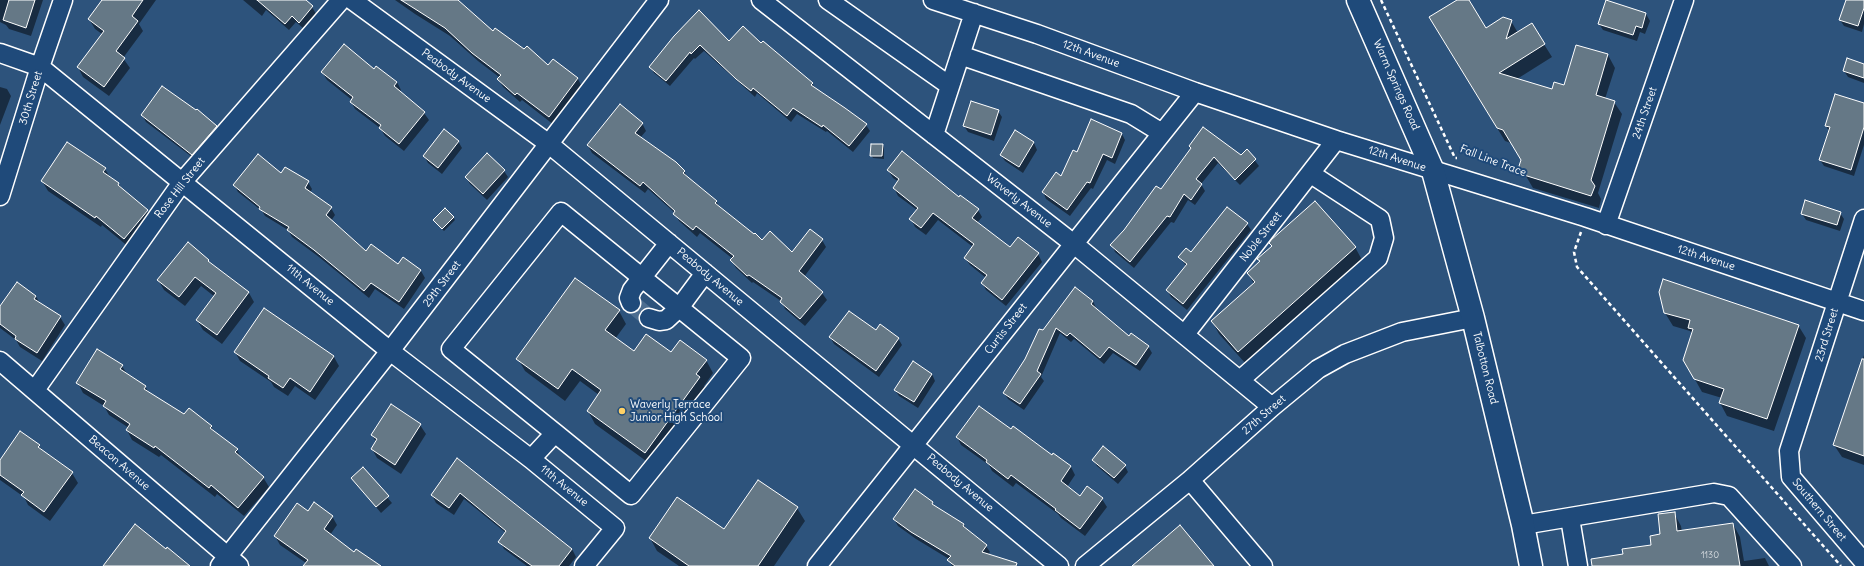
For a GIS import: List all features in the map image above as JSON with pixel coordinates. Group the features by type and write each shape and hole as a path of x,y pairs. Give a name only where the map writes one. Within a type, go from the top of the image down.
{"main road":[{"name":"Warm Springs Road","path":"1358,0 1433,171"},
{"name":"Talbotton Road","path":"1433,171 1473,318 1523,525 1531,566"}],"street":[{"name":"30th Street","path":"0,196 40,67 63,0"},
{"name":"Rose Hill Street","path":"35,390 182,181 341,0"},
{"name":"Peabody Avenue","path":"352,0 549,144 670,242 705,273 1059,566"},
{"name":"29th Street","path":"229,563 659,0"},
{"name":"Waverly Avenue","path":"762,0 1074,244 1272,407"},
{"path":"828,0 950,86"},
{"name":"12th Avenue","path":"934,0 1037,34 1195,92 1336,140 1585,217 1864,311"},
{"name":"24th Street","path":"1606,225 1684,0"},
{"path":"934,135 974,13"},
{"name":"11th Avenue","path":"0,53 40,67 390,351 531,459 614,528 584,566"},
{"path":"960,55 1131,114 1162,133"},
{"name":"Curtis Street","path":"817,566 1195,92"},
{"name":"Noble Street","path":"1185,334 1336,140"},
{"path":"1240,380 1378,258 1384,238 1380,219 1311,174"},
{"path":"561,212 642,276 678,308 742,358 631,495 451,348 561,212"},
{"name":"23rd Street","path":"1789,451 1864,219"},
{"path":"631,303 629,298 632,290 670,242"},
{"path":"649,318 659,322 666,320 678,308 705,273"},
{"name":"27th Street","path":"1085,566 1190,480 1272,407 1318,369 1345,354 1402,332 1473,318"},
{"name":"Beacon Avenue","path":"0,361 35,390 229,563"},
{"path":"531,459 555,433"},
{"name":"Southern Street","path":"1789,451 1791,477 1864,562"},
{"path":"1190,480 1263,566"},
{"path":"1523,525 1714,493 1729,496 1792,566"},
{"path":"1570,518 1578,566"}],"path":[{"name":"Fall Line Trace","path":"1381,0 1455,158 1462,160"},
{"path":"1585,217 1574,252 1577,267 1841,566"}],"building":[{"path":"9,0 35,0 26,28 3,20"},
{"path":"102,0 143,0 132,16 138,21 116,51 125,58 104,87 77,67 104,31 88,19"},
{"path":"257,0 306,0 313,6 299,23 292,16 285,24"},
{"path":"401,0 458,0 493,31 495,28 524,49 527,46 548,65 553,59 578,78 549,117 517,93 515,95 497,79 501,75 472,53 445,28"},
{"path":"1457,0 1469,0 1486,28 1503,17 1512,20 1506,39 1532,23 1545,44 1499,73 1552,89 1554,82 1564,85 1576,45 1608,54 1596,95 1615,101 1591,180 1595,186 1591,196 1524,175 1519,166 1521,160 1503,130 1497,128 1429,17"},
{"path":"1606,0 1646,13 1642,28 1636,26 1633,35 1598,24"},
{"path":"1846,0 1864,0 1864,8 1858,26 1839,20"},
{"path":"699,10 729,41 743,26 761,43 763,41 813,83 811,85 867,124 849,146 823,125 822,127 793,108 787,116 753,88 751,91 736,79 700,45 691,54 690,52 666,81 649,67 674,36"},
{"path":"344,44 374,69 376,66 397,82 394,86 425,112 399,144 379,128 381,125 350,102 353,97 321,72"},
{"path":"1847,58 1864,64 1864,78 1843,71"},
{"path":"162,86 196,110 197,109 217,126 192,155 141,115"},
{"path":"1835,94 1864,103 1864,127 1851,170 1819,160 1830,127 1825,126"},
{"path":"971,101 999,110 991,135 963,126"},
{"path":"620,104 643,123 635,133 676,162 685,171 683,173 717,201 715,203 762,240 770,231 792,252 810,229 823,239 799,271 823,292 800,319 780,302 782,298 749,275 747,276 730,260 734,256 696,226 693,230 673,214 675,211 643,182 640,186 587,145"},
{"path":"1091,119 1122,133 1112,158 1103,154 1090,183 1087,182 1067,210 1042,192 1056,172 1061,176 1073,150 1077,152"},
{"path":"1203,127 1241,155 1247,149 1256,159 1235,180 1214,157 1196,179 1202,184 1191,200 1184,194 1170,217 1167,216 1130,262 1110,245 1124,230 1156,186 1161,189 1191,148 1189,146"},
{"path":"444,129 459,141 438,168 423,156"},
{"path":"1015,130 1034,142 1019,167 1000,155"},
{"path":"67,142 106,168 103,172 119,183 118,185 148,210 124,239 96,216 95,218 41,181"},
{"path":"871,144 883,144 882,156 870,156"},
{"path":"902,151 959,197 960,195 979,209 972,218 1010,247 1018,237 1039,253 1002,300 981,283 987,275 964,258 974,244 933,213 921,228 909,219 918,208 893,188 899,179 887,170"},
{"path":"487,153 505,170 483,194 465,177"},
{"path":"258,154 281,173 285,167 309,181 305,188 332,207 326,215 366,251 371,244 398,264 403,257 421,270 399,302 371,283 364,291 287,230 289,227 259,209 260,207 233,185"},
{"path":"1805,200 1841,212 1837,225 1801,214"},
{"path":"1315,201 1356,247 1238,352 1211,321 1255,282 1247,273 1260,261 1257,259 1272,246 1269,243 1271,240"},
{"path":"1227,207 1248,223 1183,304 1166,290 1187,264 1178,257 1186,248 1191,252"},
{"path":"445,208 454,217 442,229 433,220"},
{"path":"188,242 209,260 208,261 249,292 217,335 196,320 216,293 195,277 179,297 157,280"},
{"path":"575,278 620,310 605,330 634,351 646,334 671,352 680,340 707,360 696,374 700,377 645,453 587,411 601,390 572,369 558,389 516,359"},
{"path":"1663,279 1799,325 1767,419 1719,403 1724,389 1694,379 1683,360 1693,329 1688,328 1690,320 1664,313 1659,292"},
{"path":"17,282 36,296 34,299 61,316 37,353 15,339 16,336 0,324 0,306"},
{"path":"1075,287 1093,301 1091,304 1129,336 1131,333 1149,346 1136,365 1109,347 1100,358 1070,333 1067,336 1056,328 1037,371 1041,374 1020,404 1003,393 1025,359 1039,329 1043,330"},
{"path":"264,308 334,356 310,392 290,378 283,388 268,378 269,376 234,352"},
{"path":"849,311 876,330 880,324 899,338 876,371 829,337"},
{"path":"97,349 123,365 120,369 146,386 144,389 184,414 189,408 212,426 210,428 238,449 235,452 264,477 238,508 211,485 209,488 155,446 154,448 126,430 130,424 103,406 106,401 76,383"},
{"path":"1862,359 1864,359 1864,456 1833,445"},
{"path":"913,361 932,374 914,402 894,390"},
{"path":"391,404 421,424 395,465 371,449 377,439 371,435"},
{"path":"979,406 1011,429 1013,426 1052,455 1053,453 1071,466 1061,481 1080,496 1087,486 1103,498 1080,529 1011,475 1008,479 986,462 987,460 956,437"},
{"path":"20,431 40,445 38,447 73,472 44,512 21,495 24,492 0,475 0,460"},
{"path":"1103,446 1126,465 1114,478 1092,460"},
{"path":"457,458 572,549 559,566 532,566 498,542 506,531 460,493 449,508 431,495"},
{"path":"363,467 389,496 376,507 351,478"},
{"path":"758,480 798,507 758,566 689,566 649,538 677,497 724,529"},
{"path":"915,489 933,502 932,504 964,524 963,526 987,545 982,552 1017,563 1016,566 955,566 947,560 951,556 911,532 893,519"},
{"path":"314,502 333,516 324,529 354,552 356,549 381,566 303,566 308,560 274,536 297,503 308,511"},
{"path":"1675,512 1677,531 1733,523 1740,566 1592,566 1591,559 1623,554 1622,549 1651,545 1650,536 1660,534 1658,514"},
{"path":"135,524 166,549 167,547 190,566 103,566"},
{"path":"1180,525 1214,566 1132,566"}],"tunnel":[{"path":"631,303 649,318"}],"place":[{"name":"Waverly Terrace Junior High School","path":"622,411"}]}
